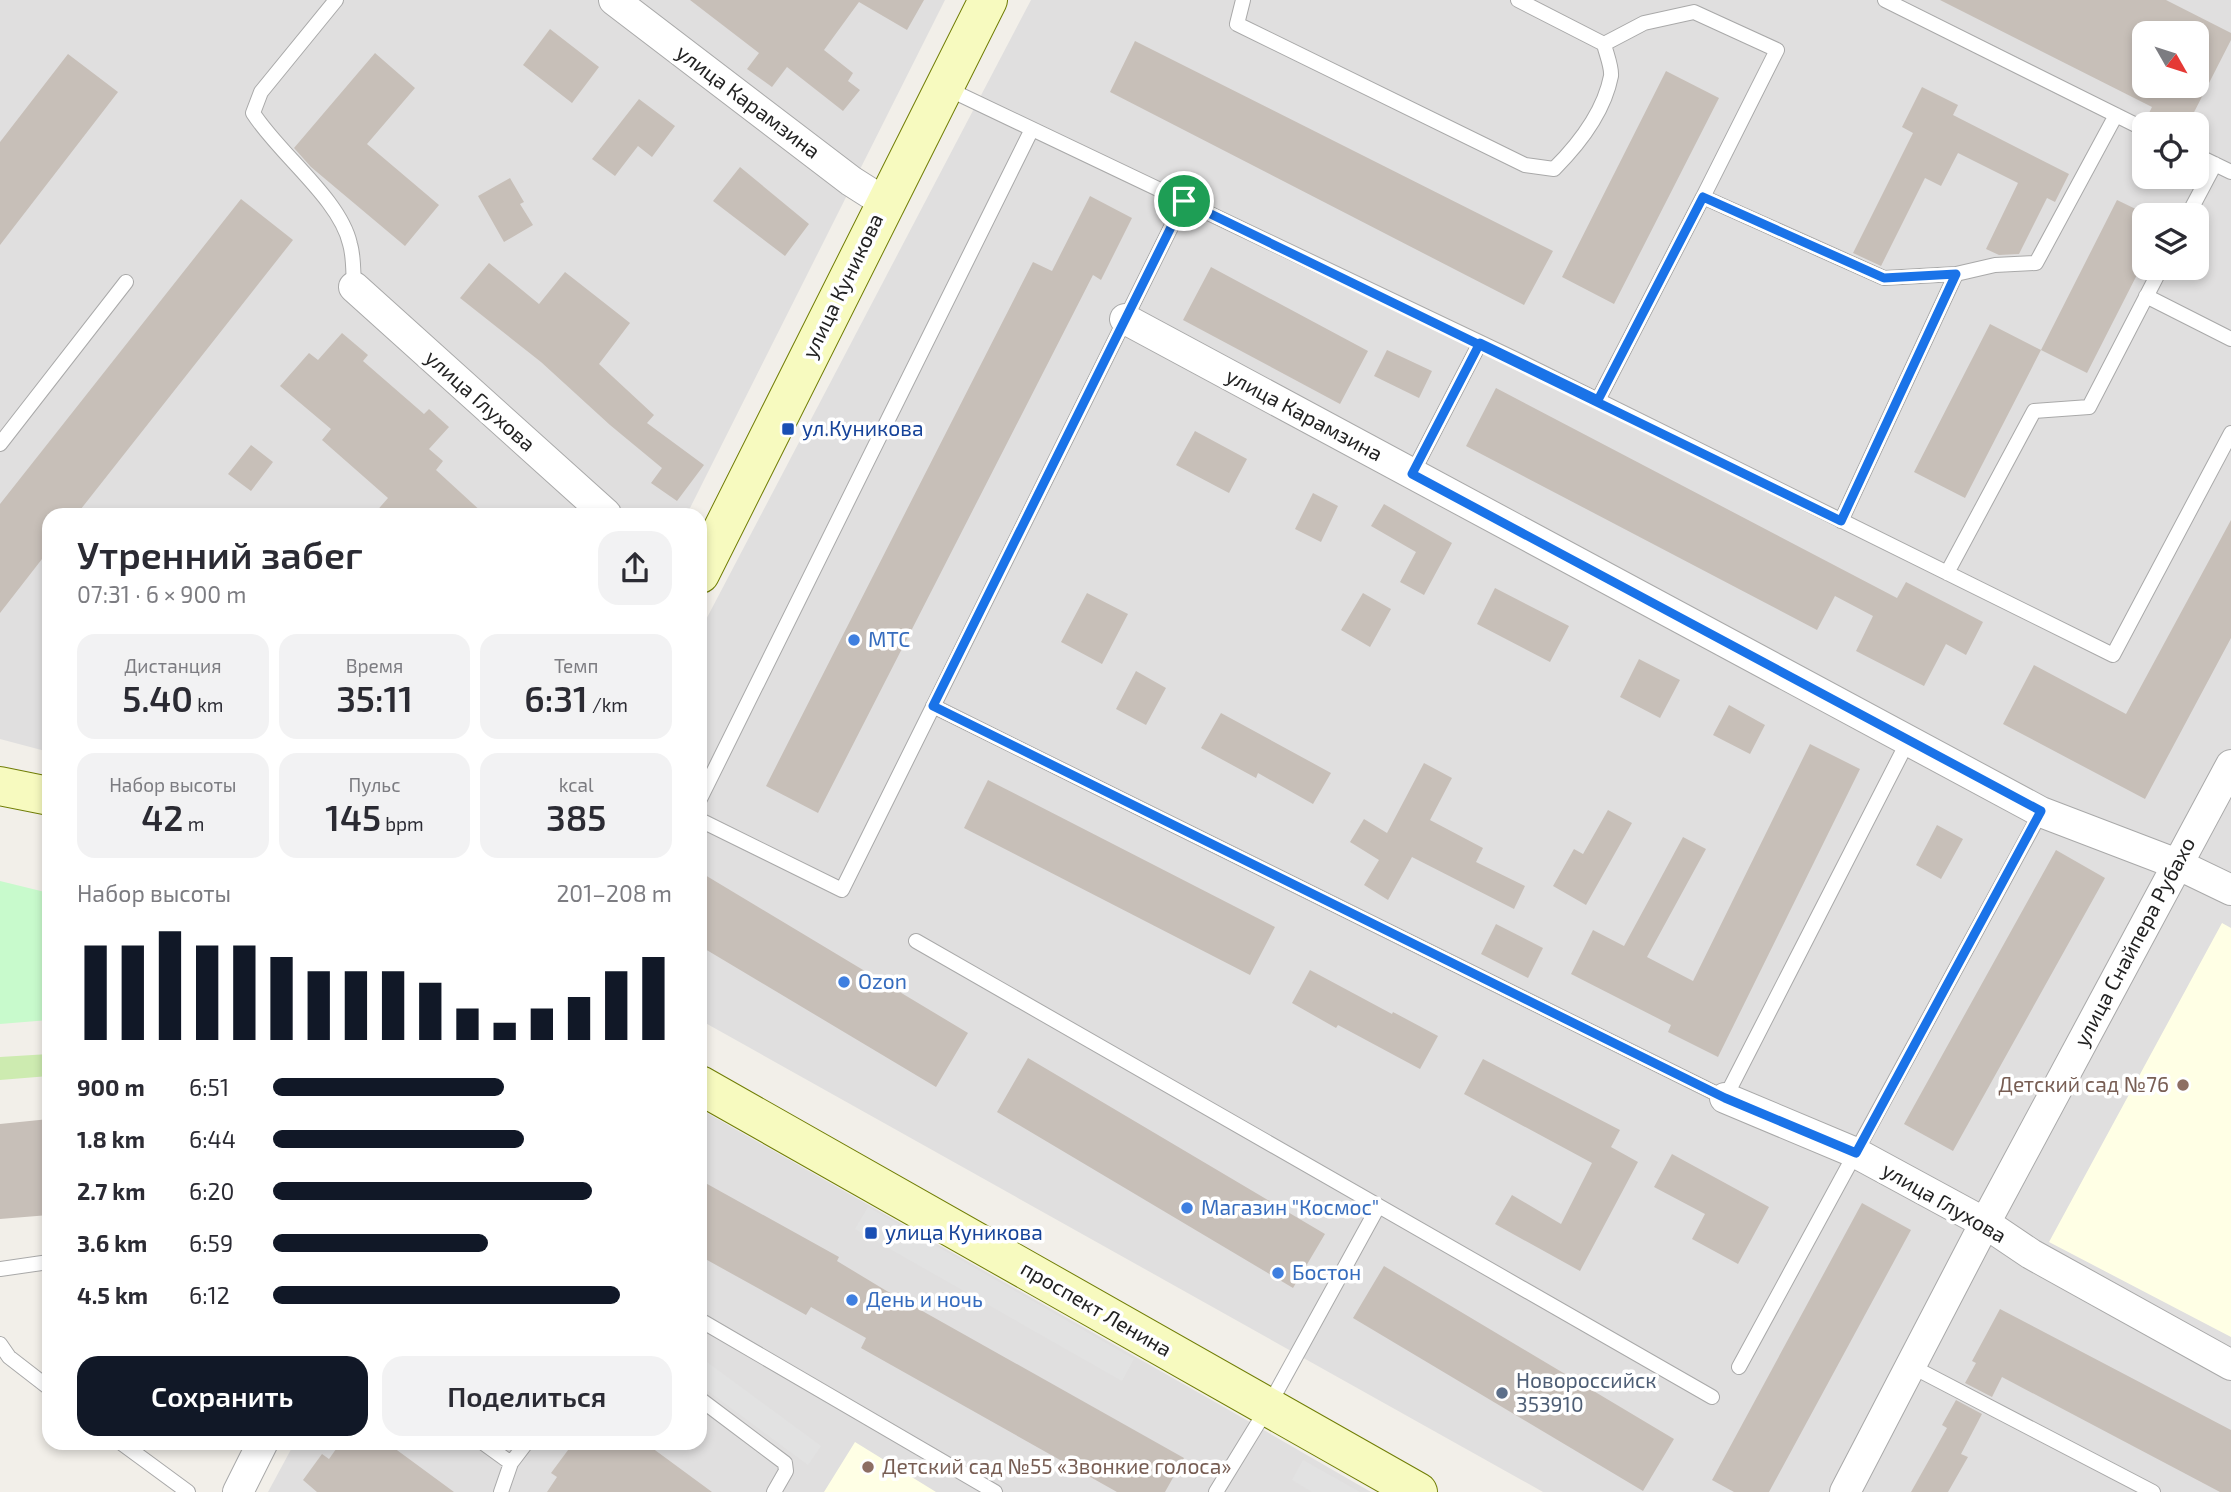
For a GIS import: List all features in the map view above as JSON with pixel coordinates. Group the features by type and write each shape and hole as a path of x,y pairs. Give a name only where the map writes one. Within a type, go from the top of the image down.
{"street":[{"name":"улица Карамзина","path":"614,0 851,181 884,202"},
{"name":"улица Куникова","path":"707,559 884,202 988,0"},
{"name":"улица Глухова","path":"354,287 599,508"},
{"name":"улица Карамзина","path":"1125,319 2041,811 2177,864 2231,890"},
{"name":"улица Снайпера Рубахо","path":"1845,1492 1985,1223 2231,765"},
{"path":"0,786 42,795"},
{"name":"проспект Ленина","path":"707,1089 1418,1492"},
{"name":"улица Глухова","path":"1725,1098 1856,1153 1985,1223 2031,1254 2231,1365"},
{"path":"238,1492 259,1450"}],"lane":[{"path":"336,0 261,92 253,113 266,134 339,214 351,244 354,287"},
{"path":"1243,0 1237,24 1525,165 1554,169 1578,145 1598,108 1611,74 1604,44 1518,0"},
{"path":"1885,0 2132,123"},
{"path":"1598,400 1777,50 1694,12 1644,23 1604,44"},
{"path":"943,87 1598,400 2113,655 2231,433"},
{"path":"1703,197 1884,278 1956,274 1995,265 2036,263 2116,115"},
{"path":"707,785 1032,129"},
{"path":"2209,161 2231,172"},
{"path":"2194,203 2215,164"},
{"path":"707,823 842,890 1184,201"},
{"path":"1841,521 1956,274"},
{"path":"1947,573 2034,411 2089,407 2155,280"},
{"path":"0,444 126,282"},
{"path":"2146,296 2231,339"},
{"path":"1412,474 1480,343"},
{"name":"улица Глухова","path":"933,706 1725,1098"},
{"path":"1725,1098 1908,741"},
{"path":"1739,1367 2041,811"},
{"path":"916,941 1712,1397"},
{"path":"1216,1492 1268,1407 1378,1207"},
{"path":"0,1269 42,1263"},
{"path":"707,1324 995,1492"},
{"path":"0,1344 9,1357 42,1383"},
{"path":"1911,1366 2153,1492"},
{"path":"707,1404 785,1463 786,1471 774,1492"},
{"path":"131,1450 188,1492"},
{"path":"493,1450 511,1463"},
{"path":"501,1492 511,1463 521,1450"}],"shaded area":[{"path":"0,0 945,0 690,508 42,508 42,750 0,739"},
{"path":"1031,0 2231,0 2231,1492 1543,1492 707,1024 707,618"},
{"name":"Детский сад №76","path":"2222,923 2231,928 2231,1337 2049,1242"},
{"path":"707,1113 1371,1492 268,1492 291,1450 707,1450"},
{"path":"868,1207 1134,1359 1122,1381 855,1229"},
{"path":"707,1362 821,1446 808,1465 707,1390"},
{"name":"Детский сад №55 «Звонкие голоса»","path":"855,1442 936,1492 824,1492"},
{"path":"1303,1460 1360,1492 1312,1492 1292,1480"}],"green space":[{"path":"0,881 42,891 42,1021 0,1024"},
{"path":"42,1054 42,1077 0,1080 0,1057"}],"building":[{"path":"690,0 924,0 907,30 859,2 824,50 853,73 848,81 860,90 843,111 787,67 772,87 747,69 759,53"},
{"path":"1940,0 2166,0 2207,21 2132,21 2132,97"},
{"path":"2209,22 2231,33 2231,40 2209,83"},
{"path":"550,29 599,67 572,103 523,65"},
{"path":"1135,41 1553,251 1524,305 1110,92"},
{"path":"375,53 415,88 367,144 439,205 405,246 311,167 294,148"},
{"path":"68,54 118,92 0,245 0,142"},
{"path":"1666,71 1719,98 1614,304 1562,277"},
{"path":"1922,87 1958,105 1953,115 2069,174 2055,202 2047,198 2019,254 1999,255 1986,249 2018,183 1958,153 1941,186 1925,178 1881,266 1853,253 1913,133 1902,127"},
{"path":"2134,98 2201,98 2194,112 2150,112 2152,107"},
{"path":"639,99 675,126 652,157 638,146 615,176 592,159"},
{"path":"740,167 809,224 785,256 713,201"},
{"path":"510,178 524,202 520,204 533,225 504,242 478,196"},
{"path":"1090,196 1132,218 1101,280 1093,275 818,813 766,786 1033,262 1052,271"},
{"path":"241,199 293,240 82,508 42,508 42,559 0,613 0,504"},
{"path":"2117,200 2132,207 2132,280 2134,280 2087,373 2041,350"},
{"path":"489,263 539,304 565,272 630,323 599,364 654,415 647,423 704,465 677,501 651,483 662,468 541,362 460,298"},
{"path":"1211,267 1368,351 1340,404 1183,320"},
{"path":"1990,324 2041,350 1965,498 1914,472"},
{"path":"342,333 368,355 363,361 424,414 429,409 449,427 429,449 443,461 436,470 477,508 379,508 388,498 322,440 331,429 280,386 309,353 318,360"},
{"path":"1387,350 1432,371 1419,398 1374,376"},
{"path":"1496,388 1897,598 1906,582 1983,622 1966,655 1946,644 1924,686 1856,651 1873,616 1835,596 1817,630 1466,446"},
{"path":"1195,431 1247,459 1229,493 1176,465"},
{"path":"251,445 273,462 251,491 228,474"},
{"path":"1313,493 1338,506 1321,542 1295,529"},
{"path":"1384,504 1452,543 1424,595 1400,582 1416,552 1371,526"},
{"path":"2231,520 2231,638 2145,799 2003,724 2034,665 2126,714"},
{"path":"1495,588 1569,626 1550,662 1477,624"},
{"path":"1087,593 1128,614 1102,664 1061,642"},
{"path":"1363,593 1391,609 1370,647 1341,630"},
{"path":"1639,659 1680,680 1660,718 1620,697"},
{"path":"1136,671 1166,688 1146,725 1116,709"},
{"path":"1729,705 1765,725 1750,754 1713,735"},
{"path":"1221,713 1331,773 1313,804 1258,773 1256,778 1201,748"},
{"path":"1810,744 1860,769 1718,1057 1668,1032 1671,1025 1571,974 1593,930 1624,946 1683,837 1706,849 1647,957 1693,981"},
{"path":"1424,763 1452,778 1430,820 1483,848 1476,862 1525,886 1514,909 1412,857 1388,900 1364,885 1379,860 1350,842 1364,819 1387,833"},
{"path":"988,780 1275,927 1250,975 964,828"},
{"path":"1608,810 1632,823 1586,905 1553,886 1574,849 1583,854"},
{"path":"1937,825 1963,839 1941,879 1916,865"},
{"path":"2056,850 2105,878 1953,1151 1904,1124"},
{"path":"707,876 968,1033 936,1087 707,950"},
{"path":"1496,924 1543,948 1528,978 1481,954"},
{"path":"1310,970 1438,1036 1420,1069 1292,1003"},
{"path":"1028,1058 1325,1234 1293,1288 997,1112"},
{"path":"1483,1059 1620,1130 1611,1147 1638,1162 1580,1271 1495,1224 1512,1195 1561,1224 1592,1163 1464,1094"},
{"path":"42,1120 42,1216 0,1219 0,1124"},
{"path":"1672,1154 1769,1207 1738,1264 1692,1239 1705,1214 1654,1187"},
{"path":"707,1184 839,1257 837,1261 885,1290 1184,1458 1165,1492 1117,1492 861,1348 866,1338 811,1307 806,1315 707,1260"},
{"path":"1862,1203 1911,1230 1769,1492 1734,1492 1712,1480"},
{"path":"1384,1266 1674,1439 1643,1491 1353,1318"},
{"path":"2000,1309 2231,1430 2231,1492 2220,1492 2002,1377 1992,1397 1965,1383 1976,1363 1972,1361"},
{"path":"1956,1400 1982,1414 1961,1454 1968,1457 1948,1492 1911,1492 1947,1428 1942,1425"},
{"path":"335,1450 397,1450 454,1492 317,1492 303,1480 322,1454 329,1459"},
{"path":"568,1450 655,1450 712,1492 547,1492 557,1477 551,1473"}],"place":[{"name":"ул.Куникова","path":"788,429"},
{"name":"МТС","path":"854,640"},
{"name":"Ozon","path":"844,982"},
{"name":"Детский сад №76","path":"2183,1085"},
{"name":"Магазин \"Космос\"","path":"1187,1208"},
{"name":"улица Куникова","path":"871,1233"},
{"name":"Бостон","path":"1278,1273"},
{"name":"День и ночь","path":"852,1300"},
{"name":"Новороссийск 353910","path":"1502,1393"},
{"name":"Детский сад №55 «Звонкие голоса»","path":"868,1467"}],"route":[{"path":"1184,201 933,706 1725,1098 1856,1153 2041,811 1412,474 1480,343 1598,400 1703,197 1884,278 1956,274 1841,521 1679,440 1598,400 1515,359 1184,201"}]}
